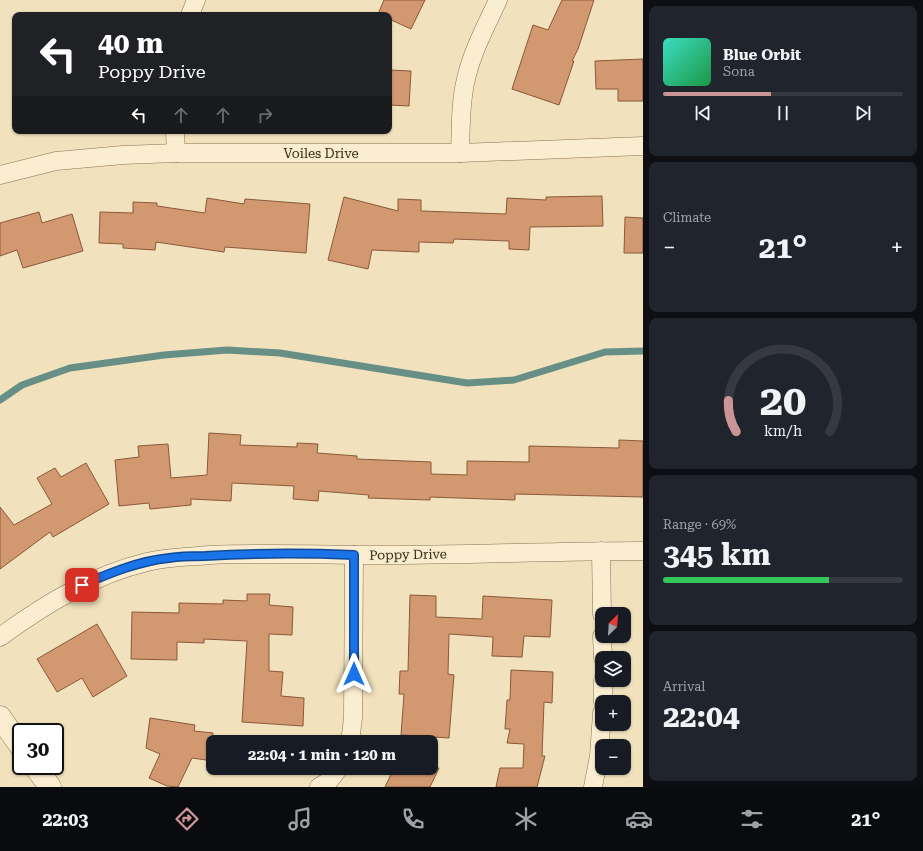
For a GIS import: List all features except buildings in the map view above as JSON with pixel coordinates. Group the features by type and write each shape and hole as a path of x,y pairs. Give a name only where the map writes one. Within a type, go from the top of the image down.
{"street":[{"path":"191,12 196,0"},
{"path":"460,153 461,106 466,79 473,54 498,0"},
{"path":"175,134 176,153"},
{"name":"Voiles Drive","path":"0,175 56,161 123,154 460,153 643,146"},
{"path":"601,551 602,607"},
{"name":"Poppy Drive","path":"0,637 56,599 82,585 108,574 169,558 228,554 297,553 354,555 643,551"},
{"path":"351,735 353,718 354,555"},
{"path":"0,717 12,734"},
{"path":"593,787 599,756 601,731"},
{"path":"41,775 50,787"},
{"path":"318,787 329,781 334,775"}],"waterway":[{"path":"0,400 22,385 70,368 164,355 227,350 280,353 467,383 514,380 605,352 643,351"}],"route":[{"path":"82,585 108,574 169,558 228,554 297,553 354,555 354,674"}]}
